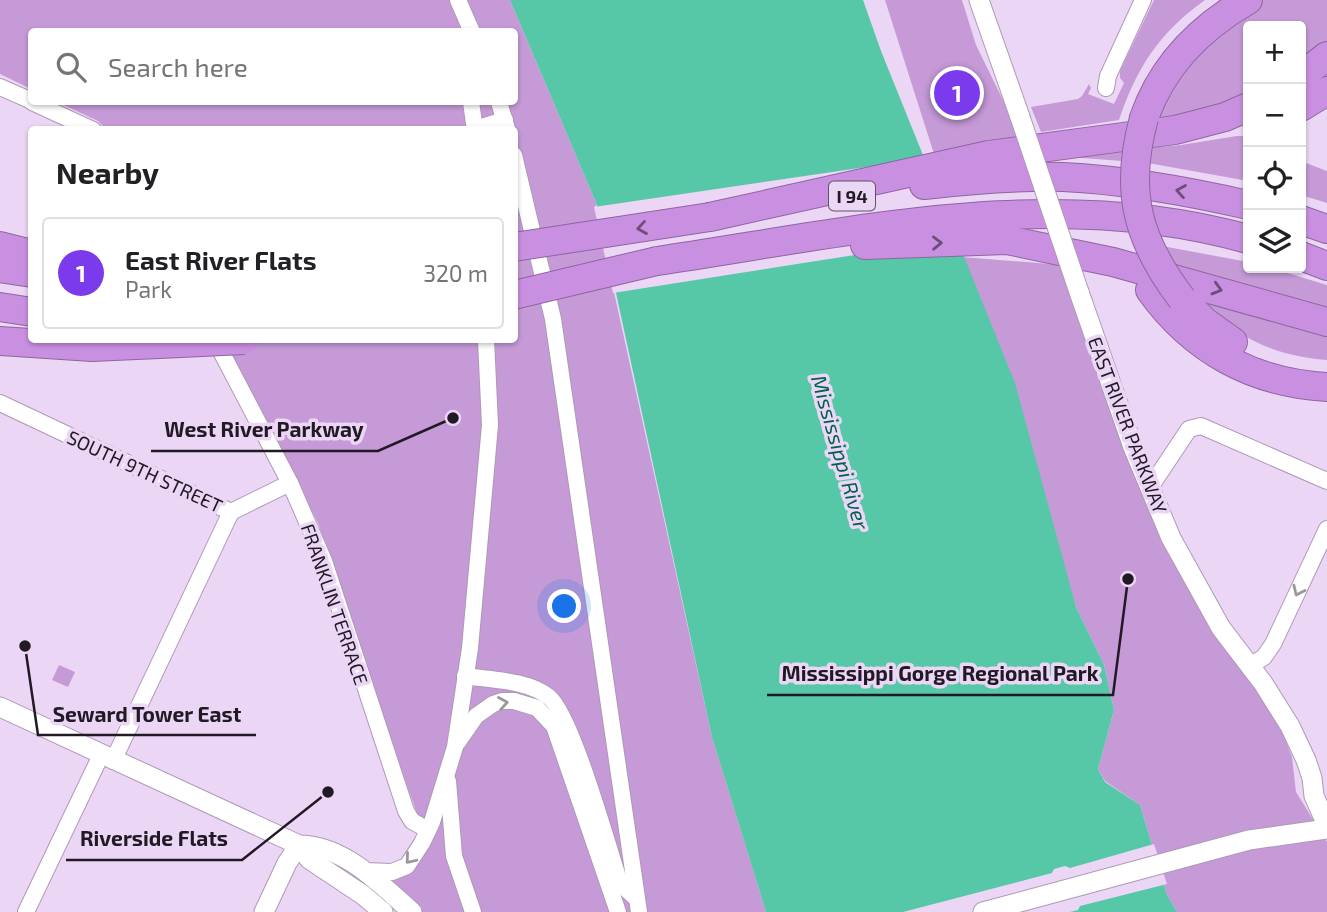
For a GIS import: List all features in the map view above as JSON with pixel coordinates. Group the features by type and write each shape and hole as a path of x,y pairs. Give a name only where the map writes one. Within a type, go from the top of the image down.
{"highway":[{"path":"1217,0 1194,17 1166,44 1142,82 1136,119 1120,166 1122,208 1132,253 1150,289 1181,327 1220,357 1261,376 1296,384 1327,387"},
{"path":"1248,0 1215,21 1186,48 1136,119 1135,177 1139,217 1161,272 1182,299 1215,330 1239,346 1291,366 1327,371"},
{"path":"1306,72 1327,56"},
{"path":"1306,104 1327,91"},
{"path":"991,167 1084,144 1175,130 1225,117 1243,109"},
{"path":"1084,144 1179,142 1243,129"},
{"name":"I 94","path":"518,246 919,186 991,167 1049,177 1124,182 1243,204"},
{"path":"518,281 747,247 1005,227 1074,213 1159,220 1243,238"},
{"path":"1306,222 1327,229"},
{"path":"1005,227 1113,262 1327,322"},
{"path":"0,246 28,253"},
{"path":"1306,258 1327,266"},
{"path":"518,294 657,261"},
{"path":"0,268 28,272"},
{"path":"0,307 28,311"},
{"path":"0,341 82,347 181,343"}],"street":[{"path":"457,0 460,28"},
{"path":"457,0 470,28"},
{"name":"EAST RIVER PARKWAY","path":"979,0 1149,489 1198,589 1290,726 1306,760 1314,796 1327,827"},
{"path":"1106,88 1108,76 1143,0"},
{"path":"0,87 28,99"},
{"path":"40,105 85,126"},
{"path":"471,105 474,126"},
{"path":"500,105 506,125"},
{"path":"518,172 553,319 638,906"},
{"name":"FRANKLIN TERRACE","path":"217,343 290,482 324,561 406,811 419,827 428,830"},
{"path":"364,871 392,872 407,866 428,830 448,776 455,747 465,676 490,425 485,343"},
{"name":"SOUTH 9TH STREET","path":"0,403 231,512 290,482"},
{"path":"1149,489 1189,429 1194,426 1209,428 1327,481"},
{"path":"26,912 231,512"},
{"path":"1250,666 1264,657 1273,644 1327,529"},
{"path":"465,676 523,686 550,697 568,727 618,877 638,906"},
{"path":"455,747 476,716 493,704 514,701 537,708 554,726 618,912"},
{"path":"0,707 299,845 316,845 364,871 412,912"},
{"path":"448,776 454,856 473,912"},
{"path":"983,912 1249,840 1327,827"},
{"path":"264,912 287,863 299,845"},
{"path":"299,845 309,859 335,875 383,912"}],"shaded area":[{"path":"0,0 510,0 597,205 595,206 712,737 766,912 412,912 393,881 414,867 429,847 318,523 226,343 518,343 518,126 103,126 63,105 518,105 518,28 28,28 28,88 0,74"},
{"path":"885,0 962,0 976,45 1023,141 934,154"},
{"path":"1154,0 1205,0 1162,38 1142,67 1119,120 1041,132 1031,107 1078,99 1089,84 1091,88 1088,94 1114,104 1124,83 1120,78 1120,71"},
{"path":"1264,0 1327,0 1327,46 1306,63 1306,21 1243,21 1243,100 1202,113 1156,120 1177,77 1243,11"},
{"path":"1243,136 1243,180 1148,163 1056,156 1181,145"},
{"path":"1306,163 1327,171 1327,203 1306,197"},
{"path":"1162,246 1243,261 1243,273 1287,273 1327,285 1327,309 1171,265"},
{"path":"949,256 1064,265 1131,457 1282,731 1292,757 1296,792 1327,842 1327,912 1177,912 1167,895 1140,805 1105,781 1098,769 1114,710 1104,665 1076,607"},
{"path":"1197,301 1268,313 1327,334 1327,360 1288,354 1256,342"},
{"path":"59,665 75,672 68,687 52,680"}],"water":[{"name":"Mississippi River","path":"510,0 863,0 1015,383 1076,607 1104,665 1114,710 1098,769 1105,782 1140,805 1167,895 1177,912 766,912 712,737 597,205"}],"pier":[{"path":"928,158 963,245 912,246 613,293 594,207"},
{"path":"1154,844 1167,884 1080,906 1078,910 903,912 1052,873 1054,869 1065,866 1070,868"}],"place":[{"name":"East River Flats","path":"957,93"},
{"name":"West River Parkway","path":"453,418"},
{"name":"Mississippi Gorge Regional Park","path":"1128,579"},
{"name":"Seward Tower East","path":"25,646"},
{"name":"Riverside Flats","path":"328,792"}]}
